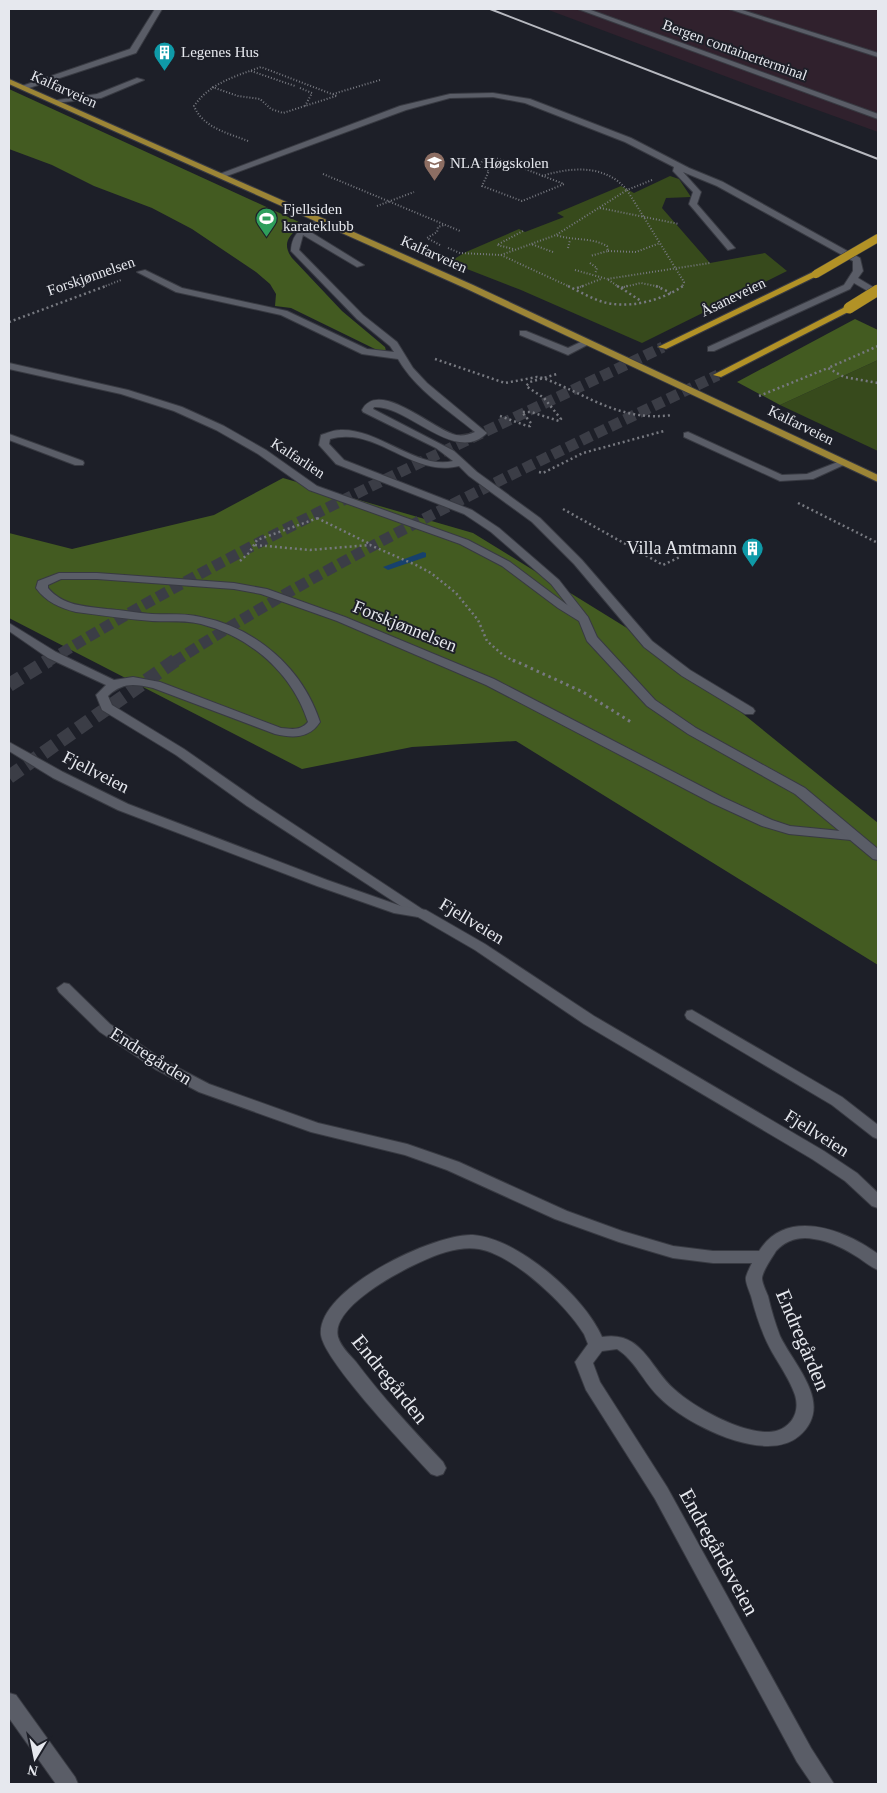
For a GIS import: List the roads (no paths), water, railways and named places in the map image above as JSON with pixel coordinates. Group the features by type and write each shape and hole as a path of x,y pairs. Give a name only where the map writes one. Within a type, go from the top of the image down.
{"highway":[{"name":"Åsaneveien","path":"663,347 816,274 878,238"},
{"path":"718,376 849,308 878,290"}],"main road":[{"name":"Kalfarveien","path":"9,81 324,221 588,342 878,479"}],"street":[{"path":"23,87 133,51 158,9"},
{"name":"Bergen containerterminal","path":"582,9 878,117"},
{"path":"733,9 878,55"},
{"path":"55,102 98,96 140,80"},
{"path":"221,175 403,108 450,96 472,95 527,101 628,140 665,160 720,184 856,260 858,271 847,287 711,350"},
{"path":"665,160 676,168 697,192 693,204 731,248"},
{"path":"324,221 303,230 295,240 295,251 360,317 394,344 409,370 424,385 482,433 473,438 452,437 390,405 379,402 370,404 366,410 454,455 473,474 536,520 578,562 648,644 686,673 748,710"},
{"path":"303,230 360,265"},
{"name":"Forskjønnelsen","path":"142,272 179,290 284,313 365,352 400,356"},
{"path":"854,279 878,294"},
{"path":"522,333 568,352 588,342"},
{"name":"Kalfarlien","path":"9,366 124,392 178,409 220,428 262,452 313,488 466,543 506,564 562,606 584,619"},
{"path":"461,462 444,466 427,463 357,434 343,432 325,437 324,445 340,462 468,512 488,525 556,582 584,619 591,638 651,703 692,731 762,768 800,791 851,836 878,856"},
{"name":"Kalfarveien","path":"688,435 771,475 784,478 809,477 843,462"},
{"path":"9,437 79,464"},
{"name":"Forskjønnelsen","path":"112,684 135,681 156,685 279,731 296,734 306,730 314,722 310,705 293,676 270,655 223,627 200,620 76,609 60,604 48,596 42,588 42,583 60,576 96,576 234,586 263,591 340,619 490,682 717,800 768,823 806,833 824,832 851,836"},
{"path":"112,684 102,695 106,707 180,752 260,808 421,913"},
{"name":"Fjellveien","path":"9,746 58,774 123,807 322,883 399,910 421,913 480,947 588,1020 818,1154 851,1177 878,1202"},
{"name":"Endregården","path":"64,988 106,1028 160,1065 204,1088 316,1128 408,1150 453,1166 561,1215 620,1236 673,1252 713,1257 763,1257"},
{"name":"Fjellveien","path":"692,1015 837,1101 878,1133"},
{"name":"Endregården","path":"437,1468 376,1403 334,1347 329,1333 330,1320 338,1307 356,1292 398,1265 454,1243 486,1244 514,1255 540,1275 583,1320 597,1345 619,1342 630,1349 668,1394 717,1425 760,1441 776,1439 789,1434 803,1424 808,1414 804,1394 772,1336 754,1278 763,1257 774,1243 791,1234 816,1233 842,1239 865,1251 878,1263"},
{"name":"Endregårdsveien","path":"597,1345 584,1362 592,1385 661,1493 804,1755 824,1784"},
{"path":"9,1702 68,1784"}],"lane":[{"path":"9,626 52,655 112,684"}],"waterway":[{"path":"388,567 423,555"}],"tunnel":[{"path":"47,662 197,575 274,535 429,458 663,347"},
{"path":"174,662 239,621 373,545 510,475 718,375"},
{"path":"9,685 49,660"},
{"path":"9,777 176,660"}],"railway":[{"path":"490,9 878,159"}],"place":[{"name":"Legenes Hus","path":"165,71"},
{"name":"NLA Høgskolen","path":"434,182"},
{"name":"Fjellsiden karateklubb","path":"267,237"},
{"name":"Villa Amtmann","path":"753,567"}]}
